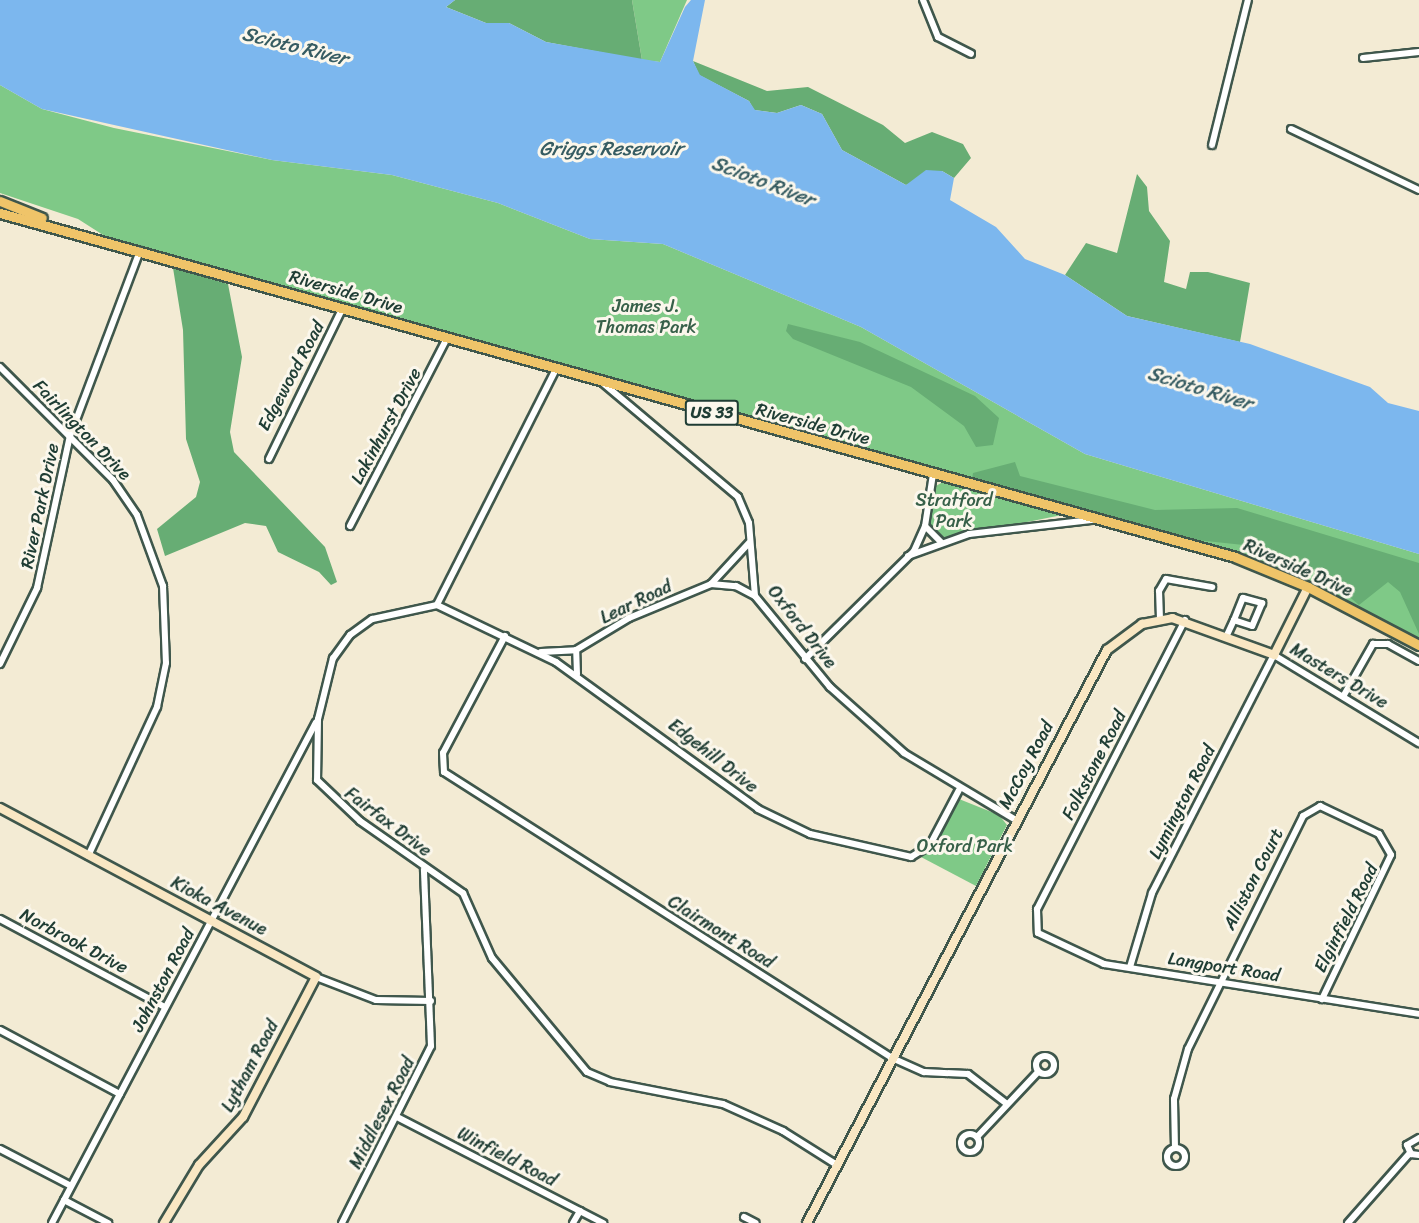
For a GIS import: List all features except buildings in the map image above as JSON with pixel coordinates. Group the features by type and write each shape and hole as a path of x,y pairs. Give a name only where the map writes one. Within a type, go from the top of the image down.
{"main road":[{"name":"Riverside Drive","path":"0,201 49,222 342,309 604,384 1235,557 1308,587 1419,645"},
{"name":"Riverside Drive","path":"0,213 49,222"},
{"path":"1274,655 1308,587"},
{"name":"McCoy Road","path":"807,1223 1107,650 1126,632 1160,619 1185,620 1274,655"},
{"name":"Kioka Avenue","path":"0,808 316,977"},
{"name":"Lytham Road","path":"164,1223 199,1165 243,1117 316,977"}],"street":[{"path":"923,0 938,37 971,54"},
{"path":"1212,145 1248,0"},
{"path":"1364,58 1419,52"},
{"path":"1291,129 1419,190"},
{"name":"River Park Drive","path":"0,664 40,579 69,436 140,250"},
{"name":"Edgewood Road","path":"269,459 342,309"},
{"name":"Lakinhurst Drive","path":"350,526 447,338"},
{"name":"Fairlington Drive","path":"0,367 113,480 137,515 155,557 167,624 164,671 148,734 88,856"},
{"path":"437,605 556,369"},
{"name":"Oxford Drive","path":"604,384 738,497 750,542 755,596 805,659 904,753 959,790 1016,820"},
{"path":"805,659 908,556 925,526 933,474"},
{"path":"908,556 941,542 1008,527 1098,519"},
{"path":"925,526 941,542"},
{"name":"Lear Road","path":"538,652 576,650 629,618 711,584 750,542"},
{"path":"1160,619 1159,591 1166,579 1212,587"},
{"path":"711,584 736,586 755,596"},
{"path":"1227,635 1234,620 1246,597 1262,603 1252,626 1234,620"},
{"name":"Edgehill Drive","path":"437,605 538,652 578,676 758,809 810,834 911,857 930,845 959,790"},
{"name":"Fairfax Drive","path":"437,605 387,613 350,634 333,658 318,719 314,762 322,790 424,869 463,893 492,958 587,1072 610,1082 723,1104 783,1131 837,1165"},
{"name":"Folkstone Road","path":"1034,926 1036,909 1185,620"},
{"name":"Clairmont Road","path":"504,636 443,753 444,772 476,795 892,1058 924,1072 968,1074 1007,1104"},
{"path":"1344,695 1373,644 1388,644 1419,661"},
{"path":"576,650 573,665 578,676"},
{"name":"Masters Drive","path":"1274,655 1419,742"},
{"name":"Lymington Road","path":"1130,967 1152,893 1274,655"},
{"name":"Johnston Road","path":"52,1223 318,719"},
{"name":"Alliston Court","path":"1175,1148 1180,1070 1217,982 1303,816 1322,806 1379,834 1391,850"},
{"name":"Elginfield Road","path":"1322,999 1389,869 1391,850"},
{"name":"Middlesex Road","path":"342,1223 431,1046 424,869"},
{"name":"Norbrook Drive","path":"0,919 165,1007"},
{"name":"Langport Road","path":"1034,926 1045,938 1077,955 1130,967 1419,1014"},
{"name":"Kioka Avenue","path":"316,977 376,1000 431,1001"},
{"path":"0,1030 120,1094"},
{"path":"977,1137 1038,1071"},
{"name":"Winfield Road","path":"397,1117 603,1223"},
{"path":"1347,1223 1410,1153 1410,1140 1419,1138"},
{"path":"0,1149 71,1186"},
{"path":"1410,1153 1419,1155"},
{"path":"64,1200 108,1223"},
{"path":"573,1223 580,1211"},
{"path":"744,1217 756,1223"}],"green space":[{"path":"455,0 632,0 642,60 546,42 509,23 486,23 446,7"},
{"path":"632,0 687,0 660,62 642,60"},
{"path":"693,61 767,91 808,87 883,125 905,143 932,132 963,144 971,158 954,178 942,171 906,185 842,150 822,114 801,105 777,113 754,110 749,101 699,75"},
{"name":"James J. Thomas Park","path":"0,85 42,109 114,128 272,160 392,175 498,203 590,239 663,244 861,327 1085,454 1419,554 1419,645 1261,566 114,242 78,219 0,193"},
{"path":"1137,174 1147,187 1149,211 1170,241 1164,282 1186,289 1190,272 1208,272 1250,283 1240,342 1127,316 1065,275 1086,243 1117,253"},
{"path":"173,268 228,284 242,357 230,432 234,452 325,547 337,582 331,585 319,572 278,552 266,526 245,523 165,556 157,529 196,497 200,482 186,439 183,330"},
{"path":"788,324 860,342 975,396 999,418 993,445 976,447 964,426 911,387 793,339 786,331"},
{"path":"1015,462 1020,476 1155,510 1237,508 1419,563 1419,634 1400,592 1388,582 1359,605 1320,572 1285,567 1253,546 1187,539 972,479 973,473"},
{"name":"Stratford Park","path":"943,482 1062,515 942,539 927,524 934,487"},
{"name":"Oxford Park","path":"959,799 999,815 1007,825 976,886 921,857"}],"water":[{"name":"Griggs Reservoir","path":"0,0 455,0 446,7 486,23 509,23 546,42 660,62 685,7 691,0 705,0 693,61 700,75 749,101 755,110 777,113 801,105 822,114 842,150 906,185 926,170 942,171 954,178 950,200 996,227 1025,259 1065,275 1127,316 1250,344 1370,387 1388,403 1419,411 1419,554 1085,454 861,327 663,244 590,239 498,203 392,175 272,160 42,109 0,85"}],"water label":[{"name":"Scioto River","path":"295,46"},
{"name":"Scioto River","path":"763,181"},
{"name":"Scioto River","path":"1200,388"}]}
